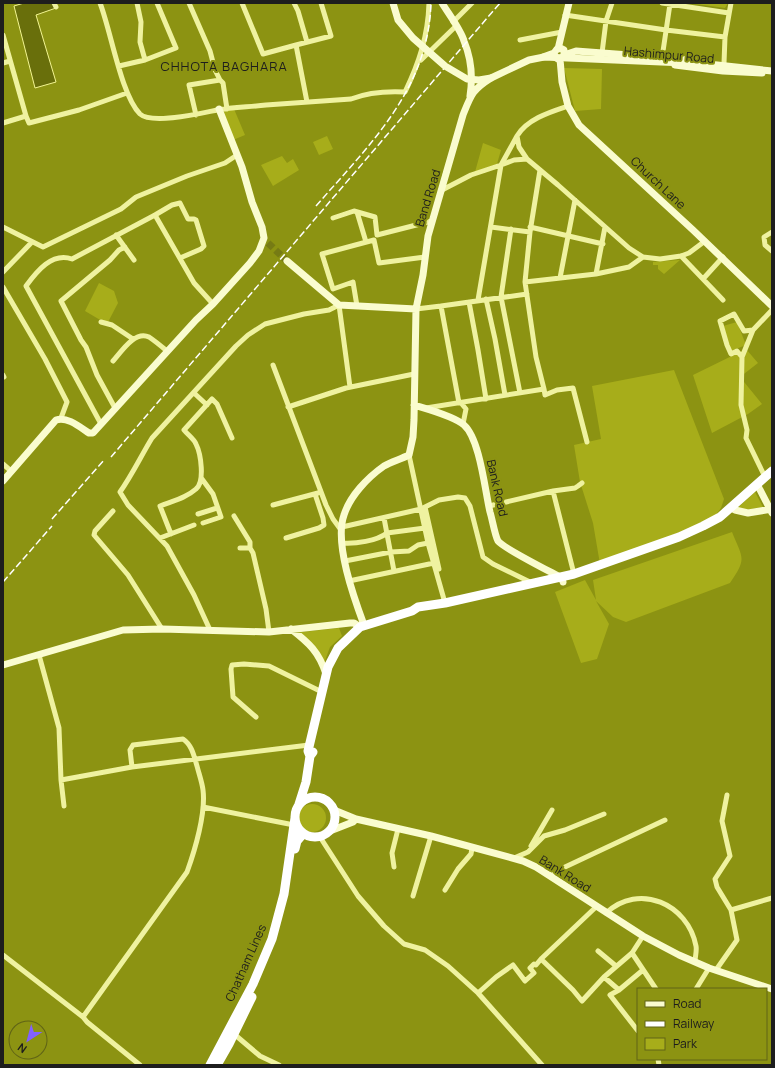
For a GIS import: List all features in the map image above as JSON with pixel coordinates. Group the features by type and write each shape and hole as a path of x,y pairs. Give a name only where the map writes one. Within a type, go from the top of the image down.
{"highway":[{"path":"412,611 420,613 537,589 563,580 574,574 679,537 720,517 770,475"},
{"path":"331,664 338,648 362,626 412,611 418,607 445,603 534,584 588,576 701,532 721,522 758,486"},
{"name":"Chatham Lines","path":"210,1065 253,984 272,939 284,894 297,808 300,804 306,782 310,756 308,751 328,667 331,664"},
{"name":"Chatham Lines","path":"310,756 314,752 333,669 331,664"},
{"path":"294,822 303,834 314,838 320,837 330,831 335,821 334,810 325,799 311,797 300,804"},
{"name":"Chatham Lines","path":"217,1065 251,1000 275,945 288,900 295,845 299,837 303,834"}],"street":[{"path":"100,3 109,28 129,98 139,113 150,119 196,115 223,109 351,99 360,95 383,91 405,92 416,69 423,45 428,3"},
{"path":"137,3 141,22 140,42 145,60"},
{"path":"119,66 145,60 176,48 157,3"},
{"path":"189,3 220,80 223,83 223,109 237,155 246,178 252,202 268,243"},
{"path":"242,3 263,54 332,36 321,3"},
{"path":"294,3 298,11 307,42"},
{"path":"393,3 398,20 413,38 445,66 467,79 480,80 491,78 529,60 544,57 708,64 772,71"},
{"path":"442,3 464,39 470,60 472,82 470,97"},
{"path":"421,60 472,3"},
{"path":"569,3 555,57 562,57 576,51 724,63 772,71"},
{"path":"602,53 606,21 612,3"},
{"path":"663,3 729,13"},
{"path":"724,63 725,38 731,3"},
{"path":"662,58 670,4"},
{"path":"565,15 725,38"},
{"path":"520,40 562,32"},
{"path":"3,35 29,123 79,110 127,93"},
{"path":"296,45 308,102"},
{"name":"Band Road","path":"409,455 413,437 416,309 423,275 428,236 463,115 470,97 482,84 500,72 556,51"},
{"name":"Hashimpur Road","path":"562,57 662,64 723,71 772,71"},
{"name":"Church Lane","path":"562,57 562,82 568,106 579,125 705,241 772,306"},
{"path":"3,63 10,61"},
{"path":"196,115 189,86 220,80"},
{"path":"478,300 501,165 520,131 532,121 547,112 568,106"},
{"path":"3,123 26,116"},
{"path":"517,136 519,147 527,159 576,200 629,248 643,257 660,258 681,256 689,253 705,241"},
{"path":"3,227 43,247 121,209 136,197 187,176 225,163 237,155"},
{"path":"442,190 471,175 514,160 527,159"},
{"path":"540,170 530,229 525,282 534,324 536,357 545,395 557,390 573,388 587,442"},
{"path":"560,278 567,235 576,200"},
{"path":"101,424 26,286 38,270 59,257 72,259 172,205 180,203 188,219 196,220 204,246 201,249 180,258"},
{"path":"333,218 354,211 375,217 377,235 432,221"},
{"path":"357,212 366,242"},
{"path":"155,215 194,282 213,304"},
{"path":"61,418 89,433 93,433 196,320 213,304 259,251 264,238 262,227"},
{"path":"491,227 530,229 567,235 603,244"},
{"path":"596,274 603,244 605,227"},
{"path":"511,229 501,297 520,393"},
{"path":"772,232 764,237 766,244 772,251"},
{"path":"116,235 134,260"},
{"path":"357,306 353,282 333,289 322,254 374,240 379,263 425,258"},
{"path":"3,272 32,242"},
{"path":"115,408 97,374 86,347 61,301 110,260 119,250 125,247"},
{"path":"681,256 723,300"},
{"path":"525,282 596,274 629,267 643,257"},
{"path":"702,279 722,257"},
{"path":"288,261 339,305 350,387"},
{"path":"3,287 45,360 67,402 61,418 56,420 3,481"},
{"path":"210,630 194,595 167,546 128,505 120,492 152,438 236,346 248,335 265,324 304,314 329,310 339,305 416,309 527,294"},
{"path":"486,299 505,396"},
{"path":"469,302 486,399"},
{"path":"414,405 463,424 466,409 460,403 441,306"},
{"path":"770,475 746,438 748,430 740,405 742,357 753,330 772,310"},
{"path":"742,357 737,351 731,354 720,321 734,314 744,331 753,330"},
{"path":"100,322 112,325 133,340"},
{"path":"114,361 133,340 141,336 148,337 168,351"},
{"path":"273,365 318,493 324,525 319,528 286,538"},
{"path":"288,407 350,387 414,374"},
{"path":"425,408 544,389"},
{"path":"194,393 207,405"},
{"path":"171,534 160,506 186,496 198,488 202,479 199,451 196,443 184,430 212,399 217,404 232,438"},
{"name":"Bank Road","path":"463,424 472,436 477,451 498,542 563,580"},
{"path":"362,626 345,561 342,543 343,517 350,501 363,484 384,466 409,455 444,588"},
{"path":"3,464 12,471"},
{"path":"202,479 213,494 221,517 202,523"},
{"path":"489,506 553,491 575,488 582,483"},
{"path":"735,510 748,513 771,511 758,486"},
{"path":"553,491 574,574"},
{"path":"273,505 318,493"},
{"path":"318,493 333,519 342,529"},
{"path":"342,529 423,508 439,500 458,497 465,498 470,506 483,557 492,564 534,584"},
{"path":"198,514 218,508"},
{"path":"423,508 428,543 445,603"},
{"path":"113,511 95,531 94,535 128,575 162,629"},
{"path":"234,516 250,542 250,548 257,568 269,632"},
{"path":"384,518 394,571"},
{"path":"160,538 194,525"},
{"path":"342,543 351,544 383,536 387,533 425,528"},
{"path":"345,561 408,550 418,545 428,543"},
{"path":"240,548 250,548"},
{"path":"349,581 434,563"},
{"path":"3,665 123,630 162,629 269,632 350,623 362,626"},
{"path":"291,629 304,639 318,654 327,675"},
{"path":"39,655 59,728 61,780 64,806"},
{"path":"256,717 233,696 232,665 244,664 269,666 322,692"},
{"path":"83,1017 187,872 193,856 202,807 203,790 190,744 183,738 133,745 130,750 132,767"},
{"path":"61,780 132,767 310,745"},
{"path":"697,988 738,940 731,910 717,887 715,879 730,856 722,821 727,795"},
{"path":"202,807 294,822"},
{"name":"Bank Road","path":"334,810 356,819 431,836 536,867 643,936 695,962 764,988"},
{"path":"528,852 552,810"},
{"path":"513,859 528,852 544,836 565,830 604,814"},
{"path":"330,831 353,822 356,819"},
{"path":"548,875 665,820"},
{"path":"394,867 392,853 398,829"},
{"path":"413,896 431,836"},
{"path":"320,837 358,896 384,926 404,944 425,950 448,966 478,993 542,1065"},
{"path":"444,890 458,869 471,854 472,848"},
{"path":"606,913 616,905 631,900 647,898 660,901 673,908 692,932 696,947 695,962"},
{"path":"731,910 772,898"},
{"path":"478,993 496,977 513,965 526,981 534,973 530,968 534,964 536,965 597,906"},
{"path":"541,959 573,990 582,1002 604,977 632,953 643,936"},
{"path":"598,951 616,966"},
{"path":"632,953 655,988"},
{"path":"3,955 83,1017 87,1022 140,1065"},
{"path":"637,1030 610,995 619,990 643,970"},
{"path":"604,977 619,990"},
{"path":"234,1034 260,1056 279,1065"}],"green space":[{"path":"688,3 728,3 725,8"},
{"path":"564,68 602,69 601,109 575,111"},
{"path":"234,109 245,135 233,140 221,111"},
{"path":"327,136 333,149 319,155 313,142"},
{"path":"483,143 501,150 497,164 475,172"},
{"path":"282,156 287,163 293,159 299,170 273,186 261,165"},
{"path":"680,260 664,274 658,269 658,265 653,265 653,262"},
{"path":"99,283 114,291 118,303 107,324 85,311"},
{"path":"737,322 746,345 731,351 723,326"},
{"path":"746,349 758,363 740,377 762,404 748,414 712,433 693,375"},
{"path":"674,370 724,499 721,508 713,519 600,564 593,523 580,482 574,445 601,439 592,386"},
{"path":"755,492 763,507 733,512"},
{"path":"732,532 742,558 739,568 730,583 626,622 613,617 596,601 609,624 597,659 581,663 555,592 585,580 596,600 593,580"},
{"path":"339,628 342,636 330,647 323,666 294,633"},
{"path":"312,804 322,808 326,818 322,828 312,832 302,828 298,818 302,808"}],"shaded area":[{"path":"24,3 53,3 56,8 36,15 56,82 35,88 14,6"}],"tunnel":[{"path":"268,243 287,261"}],"railway":[{"path":"316,206 375,137 393,114 408,89 419,63 427,34 431,3"},
{"path":"111,457 500,3"},
{"path":"52,519 105,459"},
{"path":"3,582 52,526"}],"district":[{"name":"CHHOTA BAGHARA","path":"224,66"}]}
